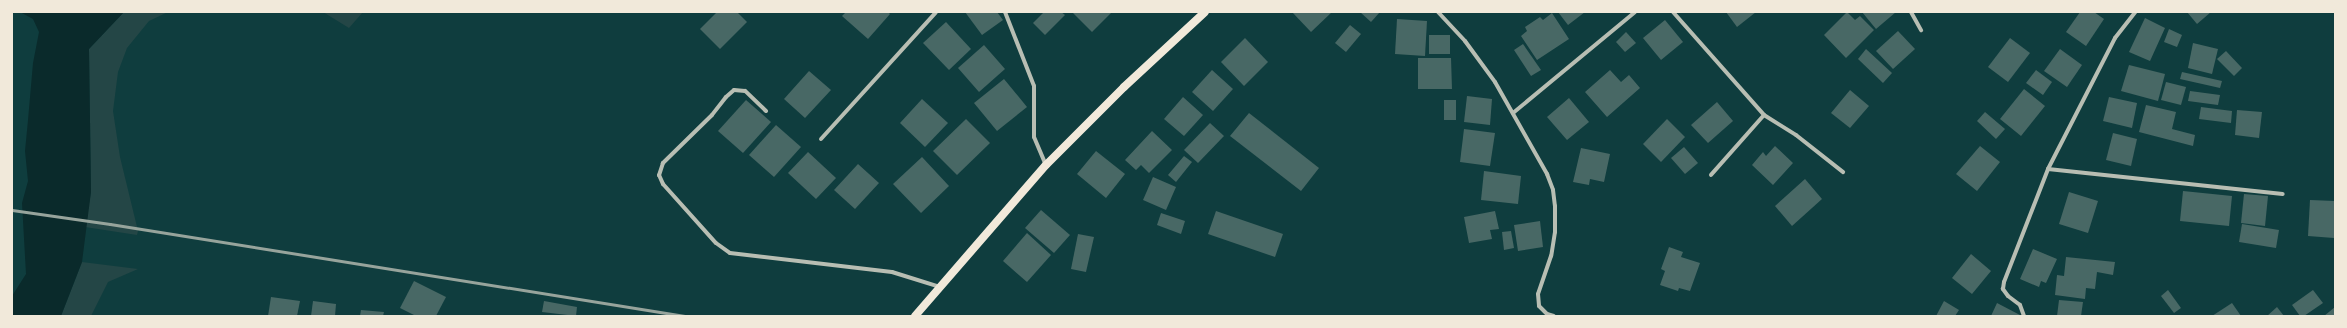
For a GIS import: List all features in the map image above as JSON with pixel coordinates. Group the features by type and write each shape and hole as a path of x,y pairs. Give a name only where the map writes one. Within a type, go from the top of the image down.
{"main road":[{"path":"915,316 1046,165 1124,87 1205,12"}],"street":[{"path":"821,139 936,12"},
{"path":"1005,12 1034,86 1034,137 1046,165"},
{"path":"1438,12 1465,41 1495,82 1547,174 1553,190 1555,232 1551,256 1538,294 1539,306 1547,314 1554,316"},
{"path":"1513,113 1635,12"},
{"path":"1673,12 1764,115 1796,135 1843,172"},
{"path":"1911,12 1922,30"},
{"path":"2024,316 2020,305 2008,296 2003,289 2004,282 2048,169 2115,38 2135,12"},
{"path":"766,111 745,91 734,90 726,96 712,116 663,163 659,175 663,184 716,243 730,253 892,272 940,288"},
{"path":"1711,175 1764,115"},
{"path":"2048,169 2283,194"}],"shaded area":[{"path":"20,12 124,12 89,49 91,192 82,262 61,316 12,316 12,296 26,274 22,203 28,181 25,151 33,63 39,32 33,19"},
{"path":"124,12 168,12 149,21 127,48 118,72 113,111 120,157 138,231 137,235 85,227 91,192 89,49"},
{"path":"323,12 363,12 349,28"},
{"path":"82,262 138,269 108,282 91,316 61,316"}],"building":[{"path":"717,12 737,12 747,22 720,49 700,29"},
{"path":"846,12 888,12 890,14 868,39 842,16"},
{"path":"965,12 997,12 1003,20 982,35"},
{"path":"1044,12 1061,12 1065,15 1045,35 1033,23"},
{"path":"1112,12 1092,32 1073,13"},
{"path":"1292,12 1332,12 1311,32"},
{"path":"1360,12 1380,12 1371,22"},
{"path":"1558,12 1585,12 1568,25"},
{"path":"1726,12 1756,12 1737,27"},
{"path":"1847,12 1855,20 1860,16 1874,30 1846,58 1824,35"},
{"path":"1862,12 1896,12 1876,29"},
{"path":"2080,12 2094,12 2104,19 2086,46 2066,32"},
{"path":"2187,12 2211,12 2197,24"},
{"path":"1552,13 1569,39 1537,60 1521,36 1527,31 1525,27 1540,17 1543,20"},
{"path":"2145,18 2165,28 2150,61 2129,52"},
{"path":"1397,19 1427,21 1425,56 1395,54"},
{"path":"1665,20 1683,42 1661,60 1643,38"},
{"path":"946,22 971,49 949,70 923,43"},
{"path":"1350,25 1361,34 1346,52 1335,43"},
{"path":"2169,29 2182,35 2177,47 2164,42"},
{"path":"1898,31 1915,49 1893,69 1876,51"},
{"path":"1626,32 1636,43 1625,52 1616,42"},
{"path":"1429,35 1450,35 1450,54 1429,54"},
{"path":"1245,38 1268,62 1244,86 1221,62"},
{"path":"2010,38 2030,53 2008,82 1988,67"},
{"path":"2193,43 2218,49 2212,74 2188,68"},
{"path":"1523,44 1541,70 1531,76 1514,50"},
{"path":"984,45 1005,69 979,92 958,68"},
{"path":"1866,49 1892,73 1883,83 1858,59"},
{"path":"2060,49 2082,65 2067,87 2044,71"},
{"path":"2226,51 2242,68 2234,76 2217,59"},
{"path":"1418,58 1451,58 1452,89 1418,89"},
{"path":"2129,65 2165,74 2158,101 2121,91"},
{"path":"1212,70 1233,89 1213,111 1192,92"},
{"path":"1610,70 1621,82 1629,75 1640,88 1607,117 1585,92"},
{"path":"2036,70 2052,82 2043,95 2026,83"},
{"path":"809,71 831,90 805,118 784,99"},
{"path":"2182,72 2222,81 2220,88 2180,79"},
{"path":"1004,79 1027,107 997,131 974,103"},
{"path":"2166,82 2186,87 2181,105 2161,100"},
{"path":"2024,89 2045,106 2021,136 2000,119"},
{"path":"1850,90 1869,106 1850,128 1831,113"},
{"path":"2190,91 2220,95 2218,105 2188,101"},
{"path":"1467,96 1492,99 1490,125 1464,122"},
{"path":"1183,97 1203,115 1184,136 1164,119"},
{"path":"2109,97 2137,103 2132,128 2103,121"},
{"path":"1569,98 1589,122 1567,140 1547,117"},
{"path":"922,99 948,123 925,147 900,123"},
{"path":"746,100 771,122 743,153 718,131"},
{"path":"1444,100 1456,100 1456,120 1444,120"},
{"path":"1717,102 1733,121 1708,143 1691,125"},
{"path":"2146,105 2176,112 2172,129 2195,135 2193,146 2139,132"},
{"path":"2201,107 2232,111 2231,123 2199,119"},
{"path":"2237,110 2262,112 2259,138 2235,135"},
{"path":"1985,112 2005,129 1996,139 1977,121"},
{"path":"1249,113 1319,168 1301,191 1230,136"},
{"path":"966,119 990,143 957,175 933,151"},
{"path":"1667,119 1685,137 1661,162 1643,144"},
{"path":"1210,123 1224,136 1198,163 1184,150"},
{"path":"776,125 801,147 774,177 749,155"},
{"path":"1464,129 1495,133 1490,166 1460,162"},
{"path":"1152,131 1172,150 1149,173 1141,165 1136,170 1125,160"},
{"path":"2113,133 2137,139 2131,166 2106,160"},
{"path":"1775,146 1793,163 1773,185 1752,165 1763,152 1766,156"},
{"path":"1980,146 2000,162 1977,191 1956,174"},
{"path":"1684,147 1698,163 1685,174 1671,158"},
{"path":"1581,148 1610,154 1604,182 1590,179 1589,185 1573,182"},
{"path":"1096,151 1125,174 1106,198 1077,174"},
{"path":"808,152 836,178 816,199 788,173"},
{"path":"1184,156 1192,162 1176,182 1168,175"},
{"path":"922,157 949,186 921,213 893,184"},
{"path":"858,164 879,183 855,209 834,190"},
{"path":"1484,171 1521,176 1518,204 1481,200"},
{"path":"1153,177 1176,187 1166,210 1143,200"},
{"path":"1805,179 1822,199 1792,226 1775,206"},
{"path":"2183,191 2232,196 2229,226 2180,221"},
{"path":"2069,192 2098,201 2088,233 2059,224"},
{"path":"2244,194 2268,196 2265,226 2241,223"},
{"path":"2310,200 2335,201 2334,238 2308,236"},
{"path":"1041,210 1070,235 1054,253 1025,228"},
{"path":"1216,211 1283,234 1275,257 1208,234"},
{"path":"1495,211 1499,229 1490,230 1492,239 1469,243 1464,217"},
{"path":"1161,213 1185,221 1181,234 1157,225"},
{"path":"1540,221 1543,247 1518,251 1514,225"},
{"path":"2242,224 2279,230 2276,248 2239,242"},
{"path":"1511,231 1514,248 1504,250 1502,232"},
{"path":"1027,233 1051,255 1027,282 1003,261"},
{"path":"1078,234 1094,237 1086,272 1071,269"},
{"path":"1669,247 1683,252 1681,257 1700,263 1690,291 1679,288 1678,291 1660,285 1665,271 1661,269"},
{"path":"2033,249 2057,259 2046,283 2041,281 2039,287 2020,279"},
{"path":"1971,254 1991,271 1972,294 1952,278"},
{"path":"2066,257 2115,262 2113,275 2097,272 2095,289 2086,288 2085,299 2055,295 2057,275 2064,276"},
{"path":"414,281 446,297 436,316 416,316 400,308"},
{"path":"2168,290 2181,308 2174,313 2161,296"},
{"path":"2313,290 2323,303 2304,316 2300,316 2292,305"},
{"path":"271,297 300,301 297,316 268,316"},
{"path":"2059,300 2083,302 2081,316 2057,316"},
{"path":"313,301 336,304 335,316 311,316"},
{"path":"544,301 577,307 576,316 542,312"},
{"path":"1944,301 1959,310 1955,316 1936,316"},
{"path":"1997,303 2020,315 1991,316"},
{"path":"2232,303 2241,316 2212,316"},
{"path":"2277,307 2284,316 2267,316"},
{"path":"2335,307 2335,316 2324,316"},
{"path":"361,310 384,312 383,316 360,316"}],"railway":[{"path":"12,210 110,224 685,316"}]}
